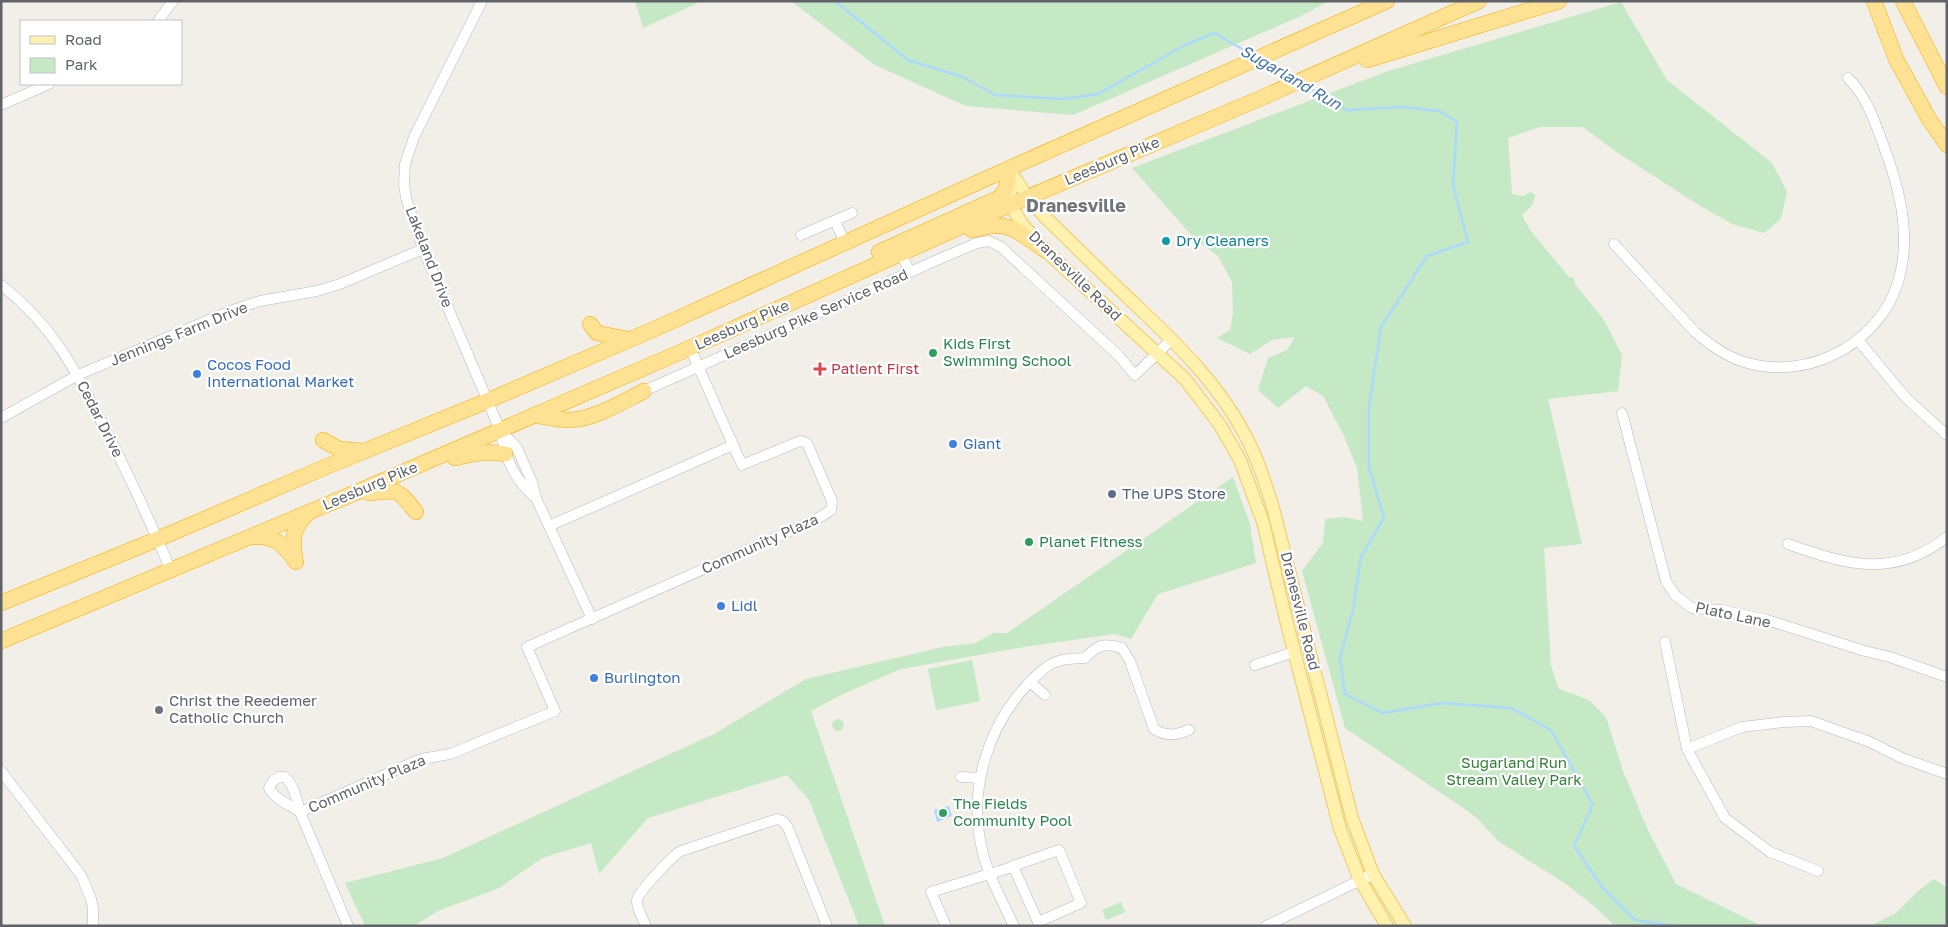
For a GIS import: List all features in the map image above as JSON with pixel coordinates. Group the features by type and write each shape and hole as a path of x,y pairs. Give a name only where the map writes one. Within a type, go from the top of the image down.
{"highway":[{"path":"1323,30 1379,1"},
{"path":"1,602 158,539 629,340 1386,1"},
{"name":"Leesburg Pike","path":"1,641 250,538 690,348 1011,205 1268,95 1479,1"},
{"path":"1315,74 1427,43 1559,1"},
{"path":"1865,1 1874,14 1929,119 1947,145"},
{"path":"1874,1 1896,59"},
{"path":"1903,1 1947,87"},
{"path":"1913,1 1926,46"},
{"path":"772,311 824,279 1001,197 1007,186 1009,169"},
{"path":"923,244 986,226 1000,225 1012,228 1045,250"},
{"path":"590,324 597,333 629,340"},
{"path":"534,415 560,419 579,418 602,411 644,391"},
{"path":"328,466 328,454 323,440 339,449 363,451"},
{"path":"422,464 474,453 491,452 505,454"},
{"path":"350,495 395,491 405,497 416,512"},
{"path":"250,538 264,537 275,540 283,545 296,562 292,542 294,531 307,513"}],"main road":[{"name":"Dranesville Road","path":"1009,169 1028,198 1066,238 1172,340 1209,381 1228,406 1257,460 1272,504 1287,560 1352,818 1373,874 1405,926"},
{"name":"Dranesville Road","path":"1009,169 1011,205 1022,224 1045,250 1158,354 1196,392 1220,425 1240,460 1263,522 1333,806 1360,880 1387,926"}],"street":[{"path":"159,20 173,1"},
{"name":"Lakeland Drive","path":"482,1 419,127 405,164 405,191 423,249 500,430"},
{"path":"1614,244 1695,332 1708,343 1731,357 1760,366 1798,366 1834,356 1858,340 1881,315 1897,286 1901,270 1904,231 1899,190 1892,167 1866,101 1858,88 1848,78"},
{"path":"1,105 47,85"},
{"path":"801,235 852,213"},
{"path":"835,220 846,243"},
{"name":"Leesburg Pike Service Road","path":"644,391 910,272 977,243 989,241 1001,247 1118,355 1135,375 1158,354"},
{"name":"Jennings Farm Drive","path":"1,418 78,375 230,311 260,302 317,291 340,284 423,249"},
{"path":"901,254 910,272"},
{"name":"Cedar Drive","path":"1,285 48,330 78,375 137,492 172,571"},
{"path":"1158,354 1172,340"},
{"path":"1858,340 1906,398 1947,435"},
{"name":"Community Plaza","path":"348,926 300,812 421,759 450,754 555,711 527,647 817,519 831,510 832,501 808,443 800,441 742,465 690,348"},
{"name":"Plato Lane","path":"1622,413 1666,581 1675,595 1683,602 1697,610 1721,610 1767,620 1890,657 1947,677"},
{"path":"500,430 505,454 522,485 536,498"},
{"path":"500,430 517,448 532,482 536,498 592,619"},
{"path":"549,526 733,445"},
{"path":"1788,544 1848,563 1879,565 1910,559 1925,552 1947,537"},
{"path":"1665,642 1687,749 1725,818 1770,852 1818,871"},
{"path":"1014,926 982,850 979,836 978,796 987,750 1002,718 1014,699 1044,669 1058,661 1085,658 1095,648 1109,644 1122,648 1130,661 1154,729 1162,734 1171,736 1189,730"},
{"path":"1255,665 1294,652"},
{"path":"1030,682 1045,695"},
{"path":"1687,749 1742,727 1811,721 1870,742 1902,758 1947,774"},
{"path":"1,771 81,875 91,898 93,926"},
{"path":"961,777 980,778"},
{"path":"646,926 637,907 638,896 672,857 681,851 777,819 783,821 788,828 826,926"},
{"path":"946,926 931,892 1059,850 1081,903 1038,922 1013,866"},
{"path":"1266,926 1373,874"}],"green space":[{"path":"635,1 702,1 643,28"},
{"path":"791,1 1329,1 1301,16 1073,115 966,106 875,65"},
{"name":"Sugarland Run Stream Valley Park","path":"1621,2 1667,80 1772,163 1787,192 1781,219 1764,233 1732,224 1697,204 1615,151 1583,127 1540,127 1508,138 1512,194 1523,196 1531,192 1535,195 1532,204 1522,215 1530,230 1569,277 1574,278 1575,284 1604,320 1622,355 1618,391 1548,399 1582,544 1544,548 1551,666 1559,689 1589,700 1606,717 1623,771 1647,828 1676,884 1762,926 1615,926 1594,906 1566,884 1498,841 1478,819 1466,810 1345,728 1302,571 1323,543 1325,519 1344,517 1363,521 1357,468 1344,436 1323,396 1306,386 1278,408 1258,390 1268,358 1287,350 1295,337 1272,340 1250,354 1217,338 1230,330 1233,313 1232,282 1218,256 1194,238 1132,168 1388,71"},
{"path":"1233,477 1250,524 1256,563 1158,594 1131,639 1115,634 1024,647 901,669 843,694 811,711 885,926 859,926 809,800 787,775 648,818 599,874 591,843 542,858 499,888 438,911 414,926 365,926 345,883 443,858 714,734 806,679 943,647 975,643 994,633 1007,633"},
{"path":"972,660 980,701 936,710 928,669"},
{"path":"840,719 843,720 843,730 836,731 833,730 832,723 833,720"},
{"path":"1934,879 1947,888 1947,926 1870,926 1896,913 1918,891"},
{"path":"1121,902 1125,912 1106,920 1102,910"}],"water":[{"name":"The Fields Community Pool","path":"949,806 952,816 937,822 934,810"}],"waterway":[{"name":"Sugarland Run","path":"835,1 908,60 963,77 995,95 1063,99 1098,94 1187,44 1214,33 1251,54"},
{"name":"Sugarland Run","path":"1265,62 1292,78"},
{"name":"Sugarland Run","path":"1304,85 1347,110 1401,107 1440,111 1457,122 1453,185 1468,242 1427,256 1381,327 1369,406 1369,468 1384,518 1361,557 1353,610 1340,658 1345,694 1383,713 1442,703 1511,708 1551,730 1593,805 1574,846 1603,888 1635,920 1674,926"}],"place":[{"name":"Dry Cleaners","path":"1166,241"},
{"name":"Kids First Swimming School","path":"933,353"},
{"name":"Patient First","path":"820,369"},
{"name":"Cocos Food International Market","path":"197,374"},
{"name":"Giant","path":"953,444"},
{"name":"The UPS Store","path":"1112,494"},
{"name":"Planet Fitness","path":"1029,542"},
{"name":"Lidl","path":"721,606"},
{"name":"Burlington","path":"594,678"},
{"name":"Christ the Reedemer Catholic Church","path":"159,710"},
{"name":"The Fields Community Pool","path":"943,813"}],"district":[{"name":"Dranesville","path":"1076,206"}]}
